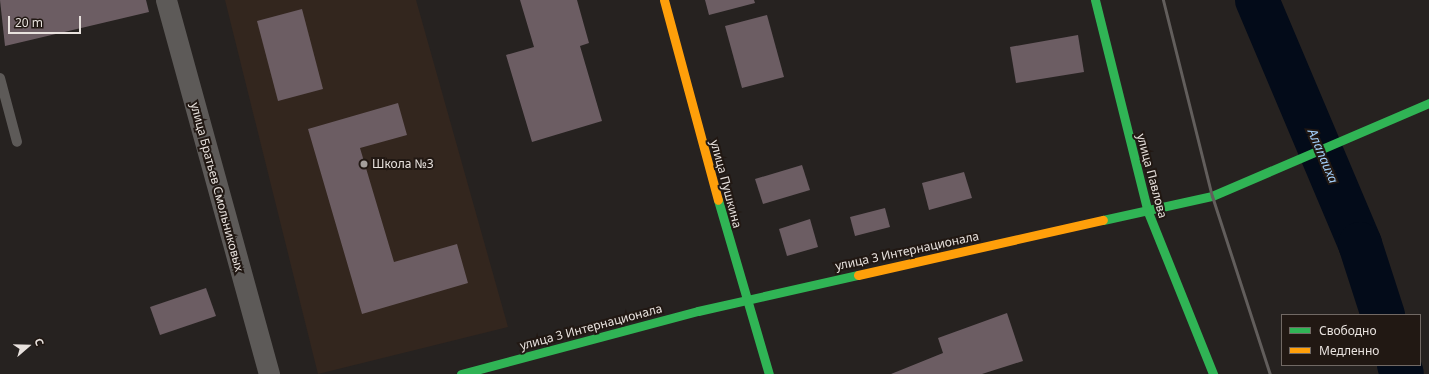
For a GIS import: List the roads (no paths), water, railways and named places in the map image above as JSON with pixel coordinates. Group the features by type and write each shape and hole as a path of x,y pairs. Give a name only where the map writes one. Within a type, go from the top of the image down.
{"street":[{"name":"улица Братьев Смольниковых","path":"166,0 269,374"},
{"name":"улица Пушкина","path":"664,0 745,301 769,374"},
{"name":"улица Павлова","path":"1095,0 1148,212 1213,374"},
{"name":"улица 3 Интернационала","path":"461,374 745,301 1148,212 1212,196 1429,103"}],"lane":[{"path":"0,78 18,142"}],"waterway":[{"name":"Алапаиха","path":"1257,0 1360,244 1383,314"},
{"name":"Алапаиха","path":"1399,366 1402,374"}],"railway":[{"path":"1163,0 1212,196 1270,374"}],"place":[{"name":"Школа №3","path":"364,164"}]}
